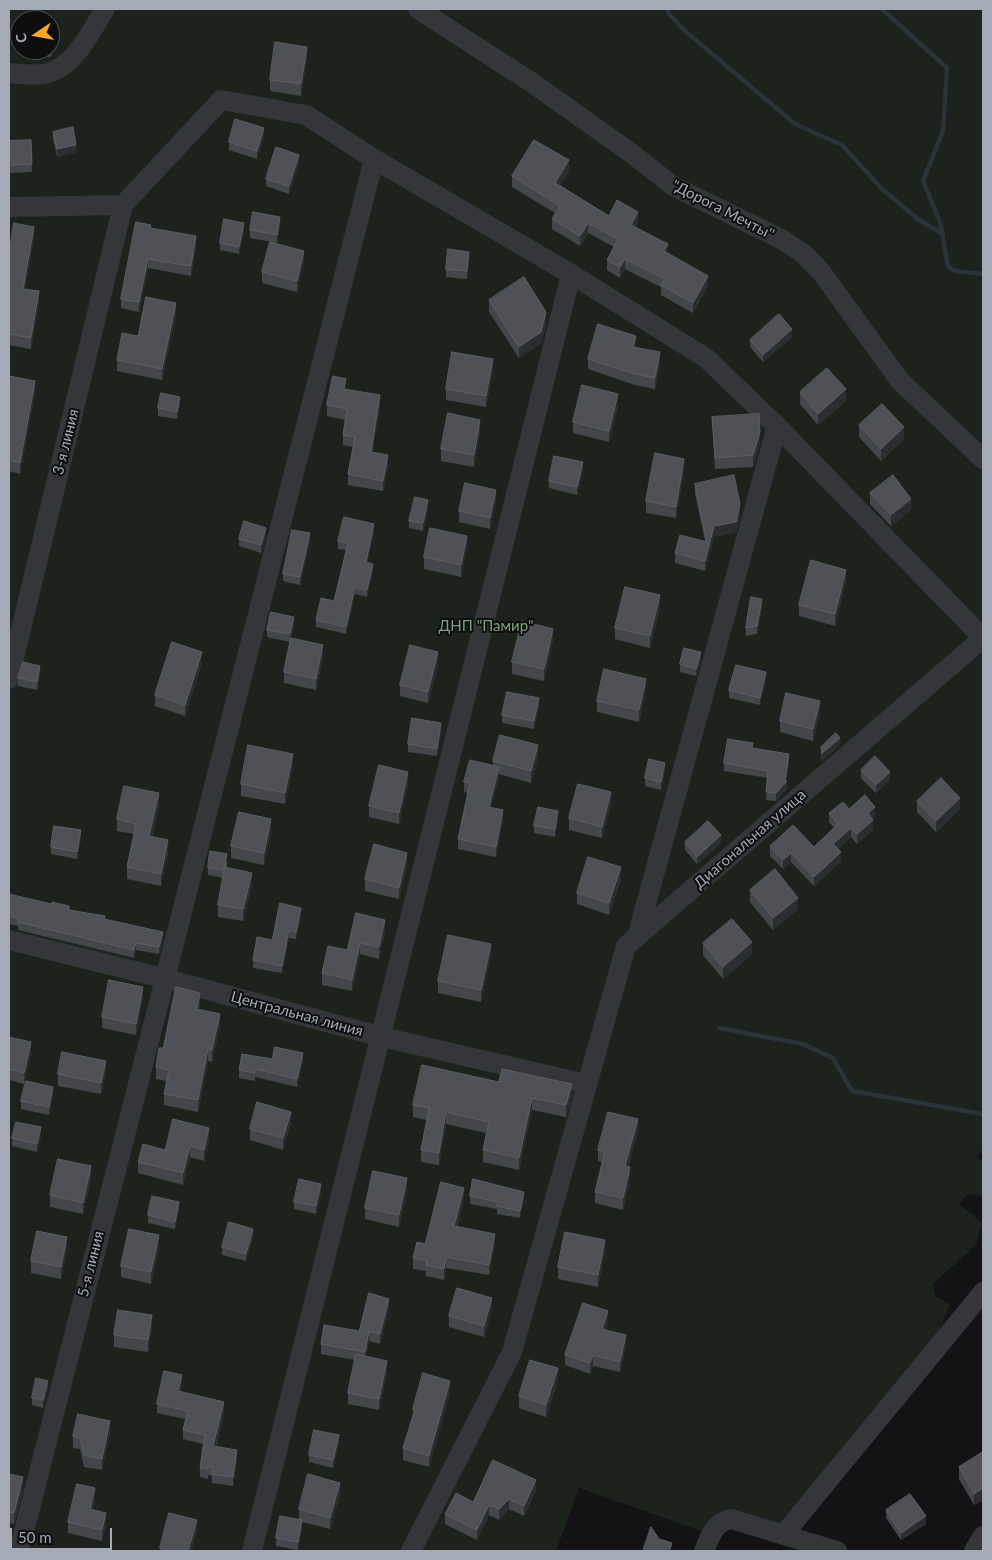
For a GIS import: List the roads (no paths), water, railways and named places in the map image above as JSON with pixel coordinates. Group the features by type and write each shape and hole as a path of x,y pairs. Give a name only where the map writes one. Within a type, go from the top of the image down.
{"street":[{"path":"9,73 48,73 61,67 73,57 105,9"},
{"name":"\"Дорога Мечты''","path":"418,9 531,82 631,153 673,186 783,240 804,254 822,273 900,381 983,459"},
{"path":"9,207 123,205 221,100 306,115 374,159 571,274 706,358 777,426 983,638"},
{"name":"5-я линия","path":"19,1551 163,978 374,159"},
{"name":"3-я линия","path":"9,679 123,205"},
{"path":"252,1551 382,1037 571,274"},
{"path":"637,937 777,426"},
{"name":"Диагональная улица","path":"411,1551 512,1352 626,946 983,638"},
{"name":"Центральная линия","path":"9,940 163,978 382,1037 586,1084"},
{"path":"784,1534 983,1292"},
{"path":"704,1551 715,1528 722,1521 731,1520 837,1551"},
{"path":"974,1551 983,1536"}],"waterway":[{"path":"667,9 669,14 684,30 795,124 842,145 881,188 919,220 943,234"},
{"path":"882,9 947,68 943,131 923,181 940,222 948,266 955,271 983,274"},
{"path":"719,1028 803,1044 833,1058 852,1091 983,1114"}],"park label":[{"name":"ДНП \"Памир\"","path":"486,626"}]}
